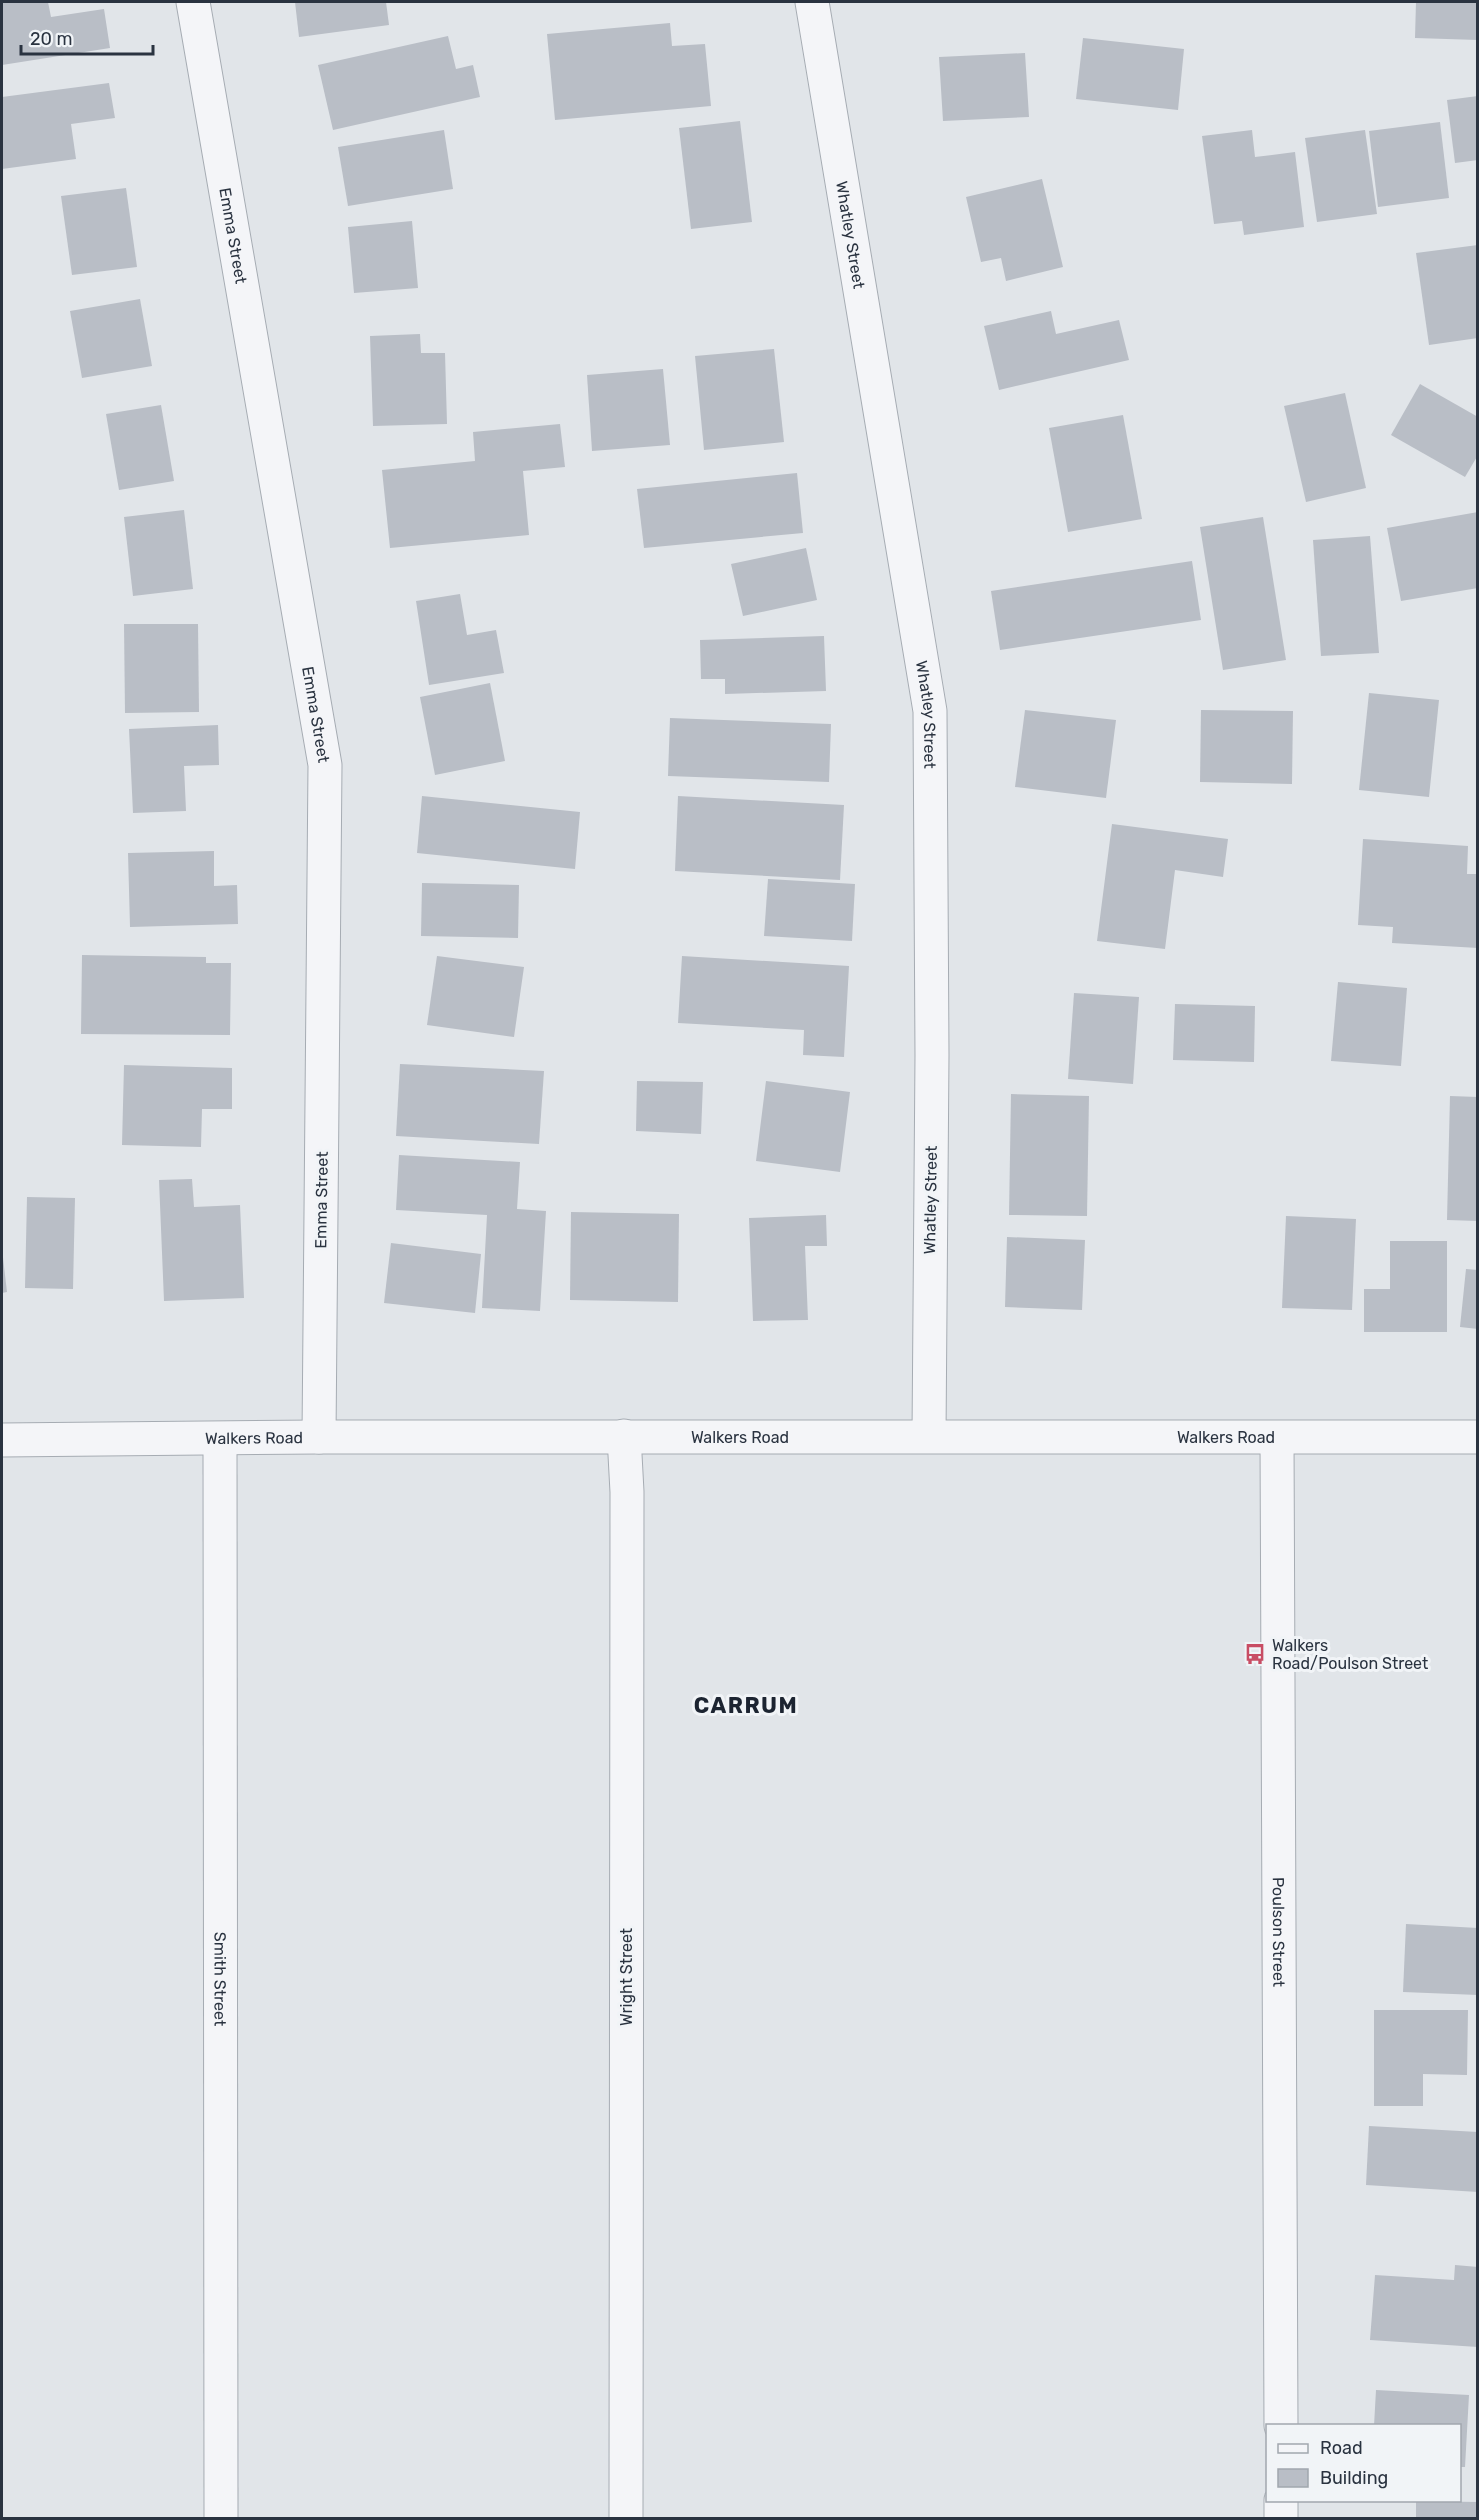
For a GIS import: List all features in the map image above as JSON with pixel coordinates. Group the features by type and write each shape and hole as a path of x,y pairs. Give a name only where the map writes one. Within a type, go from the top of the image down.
{"street":[{"name":"Emma Street","path":"193,2 325,765 319,1437"},
{"name":"Whatley Street","path":"812,2 930,711 932,1055 929,1436"},
{"name":"Walkers Road","path":"2,1440 624,1436 1478,1437"},
{"name":"Wright Street","path":"624,1436 627,1492 626,2518"},
{"name":"Poulson Street","path":"1276,1438 1281,2424"},
{"name":"Smith Street","path":"220,1439 221,2518"},
{"path":"1281,2502 1281,2518"}],"building":[{"path":"2,2 48,2 51,17 104,9 110,48 2,65"},
{"path":"295,2 386,2 389,25 299,37"},
{"path":"1416,2 1478,2 1478,40 1415,38"},
{"path":"670,23 672,46 705,44 711,106 555,120 547,34"},
{"path":"448,36 456,69 473,65 480,97 333,130 318,65"},
{"path":"1083,38 1184,49 1178,110 1076,99"},
{"path":"1025,53 1029,117 943,121 939,57"},
{"path":"109,83 115,118 71,124 76,159 2,169 2,97"},
{"path":"1478,96 1478,160 1455,163 1447,100"},
{"path":"740,121 752,222 691,229 679,128"},
{"path":"1440,122 1449,198 1378,207 1369,131"},
{"path":"444,130 453,189 348,206 338,147"},
{"path":"1252,130 1255,157 1295,152 1304,227 1244,235 1242,221 1214,224 1202,136"},
{"path":"1365,130 1377,214 1317,222 1305,138"},
{"path":"1042,179 1063,267 1006,281 1001,258 981,262 966,197"},
{"path":"126,188 137,267 72,275 61,196"},
{"path":"412,221 418,288 354,293 348,227"},
{"path":"1478,245 1478,338 1429,345 1416,253"},
{"path":"140,299 152,366 82,378 70,311"},
{"path":"1051,311 1056,334 1119,320 1129,360 999,390 984,326"},
{"path":"420,334 421,353 445,353 447,424 373,426 370,336"},
{"path":"774,349 784,442 704,450 695,356"},
{"path":"663,369 670,445 592,451 587,375"},
{"path":"1420,384 1478,417 1478,455 1465,477 1391,435"},
{"path":"1345,393 1366,488 1306,502 1284,406"},
{"path":"161,405 174,481 119,490 106,414"},
{"path":"1123,415 1142,519 1068,532 1049,428"},
{"path":"560,424 565,467 523,471 529,535 390,548 382,470 475,461 473,432"},
{"path":"797,473 803,533 644,548 637,489"},
{"path":"184,510 193,589 133,596 124,517"},
{"path":"1478,512 1478,588 1401,601 1387,528"},
{"path":"1263,517 1286,660 1223,670 1200,527"},
{"path":"1370,536 1379,653 1321,656 1313,540"},
{"path":"806,548 817,600 743,616 731,564"},
{"path":"1192,561 1201,620 1000,650 991,591"},
{"path":"460,594 467,635 496,630 504,673 429,685 416,601"},
{"path":"124,624 198,624 199,712 125,713"},
{"path":"824,636 826,691 725,694 725,679 701,679 700,640"},
{"path":"490,683 505,761 435,775 420,697"},
{"path":"1369,693 1439,700 1429,797 1359,790"},
{"path":"1025,710 1116,720 1106,798 1015,787"},
{"path":"1201,710 1293,711 1292,784 1200,782"},
{"path":"670,718 831,724 829,782 668,776"},
{"path":"218,725 219,765 184,766 186,811 133,813 129,729"},
{"path":"422,796 580,812 575,869 417,853"},
{"path":"678,796 844,805 840,880 675,871"},
{"path":"1112,824 1228,839 1223,877 1175,870 1165,949 1097,941"},
{"path":"1363,839 1468,846 1467,874 1478,874 1478,948 1392,943 1393,927 1358,925"},
{"path":"214,851 214,886 237,885 238,924 130,927 128,853"},
{"path":"768,879 855,884 852,941 764,936"},
{"path":"422,883 519,885 518,938 421,936"},
{"path":"82,955 206,957 206,963 231,963 230,1035 81,1034"},
{"path":"437,956 524,967 514,1037 427,1025"},
{"path":"682,956 849,966 844,1057 803,1055 804,1030 678,1023"},
{"path":"1338,982 1407,988 1401,1066 1331,1061"},
{"path":"1074,993 1139,997 1133,1084 1068,1079"},
{"path":"1175,1004 1255,1006 1254,1062 1173,1060"},
{"path":"400,1064 544,1071 539,1144 396,1136"},
{"path":"124,1065 232,1068 232,1109 202,1109 201,1147 122,1145"},
{"path":"637,1081 703,1082 701,1134 636,1131"},
{"path":"766,1081 850,1092 840,1172 756,1161"},
{"path":"1011,1094 1089,1096 1087,1216 1009,1215"},
{"path":"1450,1096 1478,1097 1478,1221 1447,1220"},
{"path":"399,1155 520,1162 517,1209 546,1211 540,1311 482,1308 487,1215 396,1210"},
{"path":"192,1179 194,1207 240,1205 244,1298 164,1301 159,1180"},
{"path":"27,1197 75,1198 73,1289 25,1288"},
{"path":"571,1212 679,1214 678,1302 570,1300"},
{"path":"826,1215 827,1246 805,1246 808,1320 753,1321 749,1218"},
{"path":"1286,1216 1356,1219 1352,1310 1282,1308"},
{"path":"1007,1237 1085,1240 1082,1310 1005,1307"},
{"path":"1390,1241 1447,1241 1447,1332 1364,1332 1364,1289 1390,1289"},
{"path":"391,1243 481,1254 475,1313 384,1303"},
{"path":"2,1249 7,1292 2,1293"},
{"path":"1466,1269 1478,1270 1478,1329 1460,1327"},
{"path":"1406,1924 1478,1928 1478,1995 1403,1992"},
{"path":"1374,2010 1468,2010 1467,2075 1423,2074 1423,2106 1374,2106"},
{"path":"1369,2126 1478,2132 1478,2192 1366,2185"},
{"path":"1455,2265 1478,2267 1478,2347 1370,2340 1375,2275 1454,2280"},
{"path":"1376,2390 1469,2395 1465,2467 1461,2467 1461,2424 1374,2424"},
{"path":"1416,2502 1478,2502 1478,2518 1416,2518"}],"place":[{"name":"Walkers Road/Poulson Street","path":"1255,1654"}],"district":[{"name":"CARRUM","path":"746,1705"}]}
